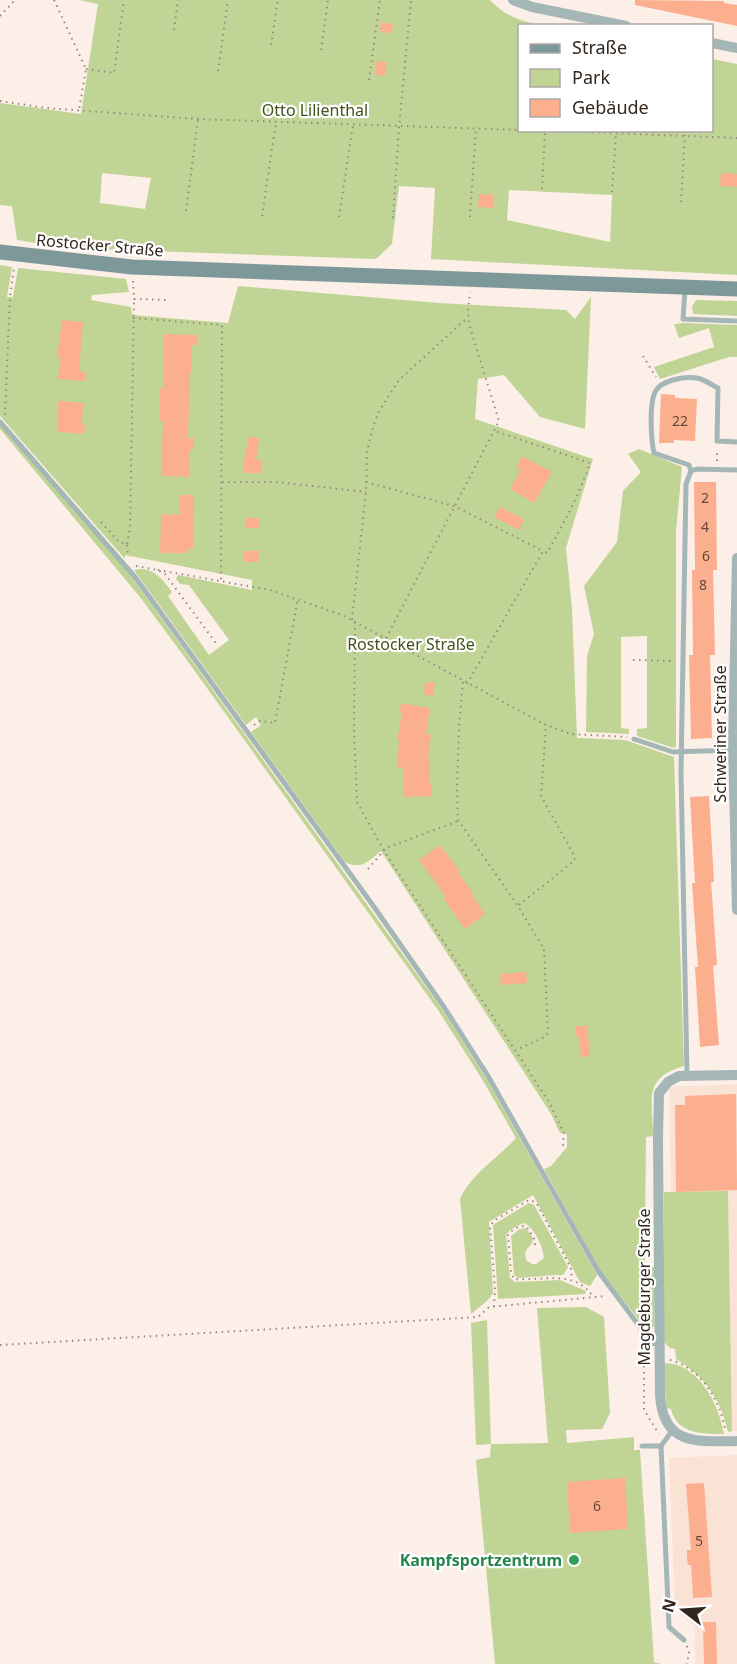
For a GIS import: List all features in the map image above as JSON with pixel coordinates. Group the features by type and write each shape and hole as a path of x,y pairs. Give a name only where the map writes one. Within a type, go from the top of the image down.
{"street":[{"path":"513,0 532,7 616,24"},
{"path":"713,43 737,48"},
{"name":"Rostocker Straße","path":"0,252 132,267 737,289"},
{"name":"Schweriner Straße","path":"737,558 734,746 737,910"},
{"path":"687,1075 737,1075"},
{"name":"Magdeburger Straße","path":"672,1431 666,1422 660,1404 657,1139 659,1093 663,1086 673,1078 687,1075"},
{"path":"672,1431 692,1440 732,1441"}],"lane":[{"path":"686,288 683,319 737,321"},
{"path":"687,1075 682,661 686,484 691,471 689,465 679,460 654,453 650,433 654,393 668,381 698,378 718,388 717,441 737,442"},
{"path":"0,422 129,569 246,730 444,1007 488,1076 590,1257 615,1295 652,1343 660,1345"},
{"path":"691,471 737,470"},
{"path":"634,738 682,753 734,746"},
{"path":"672,1431 661,1446 669,1627 684,1640"},
{"path":"642,1446 661,1446"}],"path":[{"path":"0,16 15,0"},
{"path":"54,0 87,69 80,110"},
{"path":"87,69 114,73 124,0"},
{"path":"174,30 178,0"},
{"path":"218,71 228,0"},
{"path":"272,45 278,0"},
{"path":"321,50 327,0"},
{"path":"369,80 380,0"},
{"path":"393,218 411,0"},
{"path":"0,101 46,108 198,119 518,130"},
{"path":"186,211 198,119"},
{"path":"262,216 276,122"},
{"path":"339,217 353,125"},
{"path":"470,217 476,128"},
{"path":"542,189 545,132"},
{"path":"580,132 737,138"},
{"path":"612,192 616,133"},
{"path":"681,202 685,135"},
{"path":"5,416 10,297 16,254"},
{"path":"132,267 135,299 130,529 127,544 129,569 139,566 222,580 298,598 353,621 546,725 571,734 634,738"},
{"path":"386,639 499,421 468,317 471,280"},
{"path":"135,299 167,300"},
{"path":"468,317 392,389 379,411 367,451 366,492 353,621 357,802 384,851 516,1050 560,1121 564,1133 563,1146"},
{"path":"133,318 222,325 222,580"},
{"path":"643,356 661,385"},
{"path":"366,482 454,506 547,552 582,487 590,462 494,431"},
{"path":"716,470 717,441"},
{"path":"222,482 276,482 366,492"},
{"path":"96,518 119,542 127,544"},
{"path":"516,1050 545,1037 548,1033 544,950 518,906 458,820 458,736 465,683 543,551"},
{"path":"159,570 165,574 218,646"},
{"path":"246,730 260,721 275,723 298,598"},
{"path":"633,660 682,661"},
{"path":"518,906 574,861 575,857 541,796 546,725"},
{"path":"368,869 386,848 458,820"},
{"path":"494,1306 490,1226 495,1220 527,1201 531,1200 537,1204 570,1266 572,1273 570,1279"},
{"path":"536,1245 526,1226 522,1225 508,1235 511,1273 514,1279 564,1277 588,1289 593,1297"},
{"path":"0,1345 478,1317 489,1307 494,1306 615,1295"},
{"path":"659,1360 676,1361 686,1366 706,1385 719,1406 732,1441"},
{"path":"684,1640 689,1652 687,1664"}],"shaded area":[{"path":"737,1084 737,1431 732,1431 728,1192 671,1193 669,1087"},
{"path":"737,1455 737,1664 695,1664 695,1627 675,1608 669,1458"}],"green space":[{"name":"Otto Lilienthal","path":"79,0 490,0 512,17 535,24 518,24 518,132 713,132 713,59 737,64 737,275 431,259 435,188 399,186 392,244 376,259 67,248 17,240 12,206 0,205 0,103 81,114 98,4","holes":["102,173 151,178 145,209 100,203","509,190 612,195 610,242 507,220"]},
{"name":"Rostocker Straße","path":"0,265 12,267 7,297 13,297 18,268 126,279 129,292 92,295 91,300 131,307 132,315 228,323 238,286 439,303 566,310 575,319 591,297 585,429 540,417 504,375 478,379 475,419 593,459 566,548 572,608 577,738 625,740 674,757 684,1066 661,1077 653,1092 653,1136 646,1137 643,1325 601,1272 544,1169 551,1166 567,1147 567,1134 560,1133 551,1114 381,851 361,865 345,862 251,732 261,725 256,717 246,725 134,570 151,571 165,582 172,592 168,596 209,655 229,640 189,585 180,584 176,579 178,575 252,590 252,580 125,555 125,559 0,416"},
{"path":"696,300 737,301 737,316 693,314 692,307"},
{"path":"674,324 737,325 737,357 729,357 660,379 654,367 714,347 709,328 679,338"},
{"path":"0,425 126,569 442,1009 486,1078 597,1275 590,1286 580,1282 533,1195 489,1222 493,1293 471,1314 460,1199 478,1174 516,1138 438,1010 189,663 140,597 0,429"},
{"path":"639,449 682,467 676,532 676,747 674,748 637,736 637,729 647,728 647,636 621,637 621,728 629,729 629,734 586,732 587,656 594,634 584,586 617,542 623,491 641,472 628,454"},
{"path":"728,1191 732,1431 728,1432 721,1409 710,1390 695,1373 676,1359 675,1349 670,1348 664,1342 664,1192"},
{"path":"529,1203 534,1205 568,1267 563,1275 518,1278 514,1275 511,1236 520,1229 526,1228 533,1238 525,1252 526,1260 536,1264 544,1258 537,1237 531,1228 523,1223 506,1235 510,1278 515,1282 560,1280 586,1291 585,1294 498,1299 493,1225"},
{"path":"650,1267 655,1267 654,1327 650,1328 647,1323"},
{"name":"Kampfsportzentrum","path":"586,1307 604,1317 610,1413 602,1429 566,1430 567,1443 634,1437 634,1450 640,1450 654,1662 661,1664 495,1664 476,1460 490,1457 491,1444 548,1443 537,1308"},
{"path":"487,1320 491,1444 476,1445 471,1323"},
{"path":"664,1363 687,1370 697,1378 712,1399 724,1434 699,1433 685,1428 674,1417 671,1409 666,1408"}],"building":[{"path":"635,0 724,1 724,3 737,5 737,26 635,5"},
{"path":"381,22 393,24 392,33 380,32"},
{"path":"377,61 387,62 385,76 375,75"},
{"path":"721,173 737,174 737,187 720,186"},
{"path":"479,194 493,195 493,208 478,207"},
{"path":"62,320 83,322 79,371 86,372 85,381 58,379 60,357 57,357"},
{"path":"164,334 197,335 197,345 192,345 190,372 188,438 194,438 194,449 189,450 189,477 161,476 163,421 159,418 160,388 163,388"},
{"path":"661,394 675,395 675,398 697,399 695,441 674,440 674,443 659,443"},
{"path":"58,401 83,403 84,434 57,432"},
{"path":"249,436 259,438 256,460 261,460 261,473 244,473"},
{"path":"522,456 552,472 534,503 510,489 521,469 516,467"},
{"path":"694,482 716,482 717,570 713,570 715,655 710,655 712,738 691,739 689,655 693,655"},
{"path":"180,495 194,495 193,549 187,548 187,553 160,553 161,514 180,515"},
{"path":"500,507 524,519 519,530 494,517"},
{"path":"246,518 260,518 260,528 246,528"},
{"path":"244,551 259,551 258,562 244,562"},
{"path":"425,682 435,683 433,696 424,694"},
{"path":"401,703 430,708 426,734 431,734 428,758 430,759 429,784 431,783 432,796 404,797 403,768 397,767"},
{"path":"709,796 714,882 711,882 717,965 713,966 719,1045 700,1047 690,797"},
{"path":"440,845 460,872 458,873 485,914 465,929 444,899 446,897 419,860"},
{"path":"526,972 527,983 501,985 500,974"},
{"path":"575,1026 587,1026 590,1056 581,1057 579,1036 576,1037"},
{"path":"736,1094 737,1190 676,1192 675,1105 685,1105 685,1096"},
{"path":"625,1478 628,1529 570,1533 567,1482"},
{"path":"704,1483 712,1597 693,1598 691,1565 688,1565 687,1558 687,1550 691,1550 686,1484"},
{"path":"703,1622 716,1622 717,1664 704,1664"}],"place":[{"name":"Kampfsportzentrum","path":"574,1560"}]}
